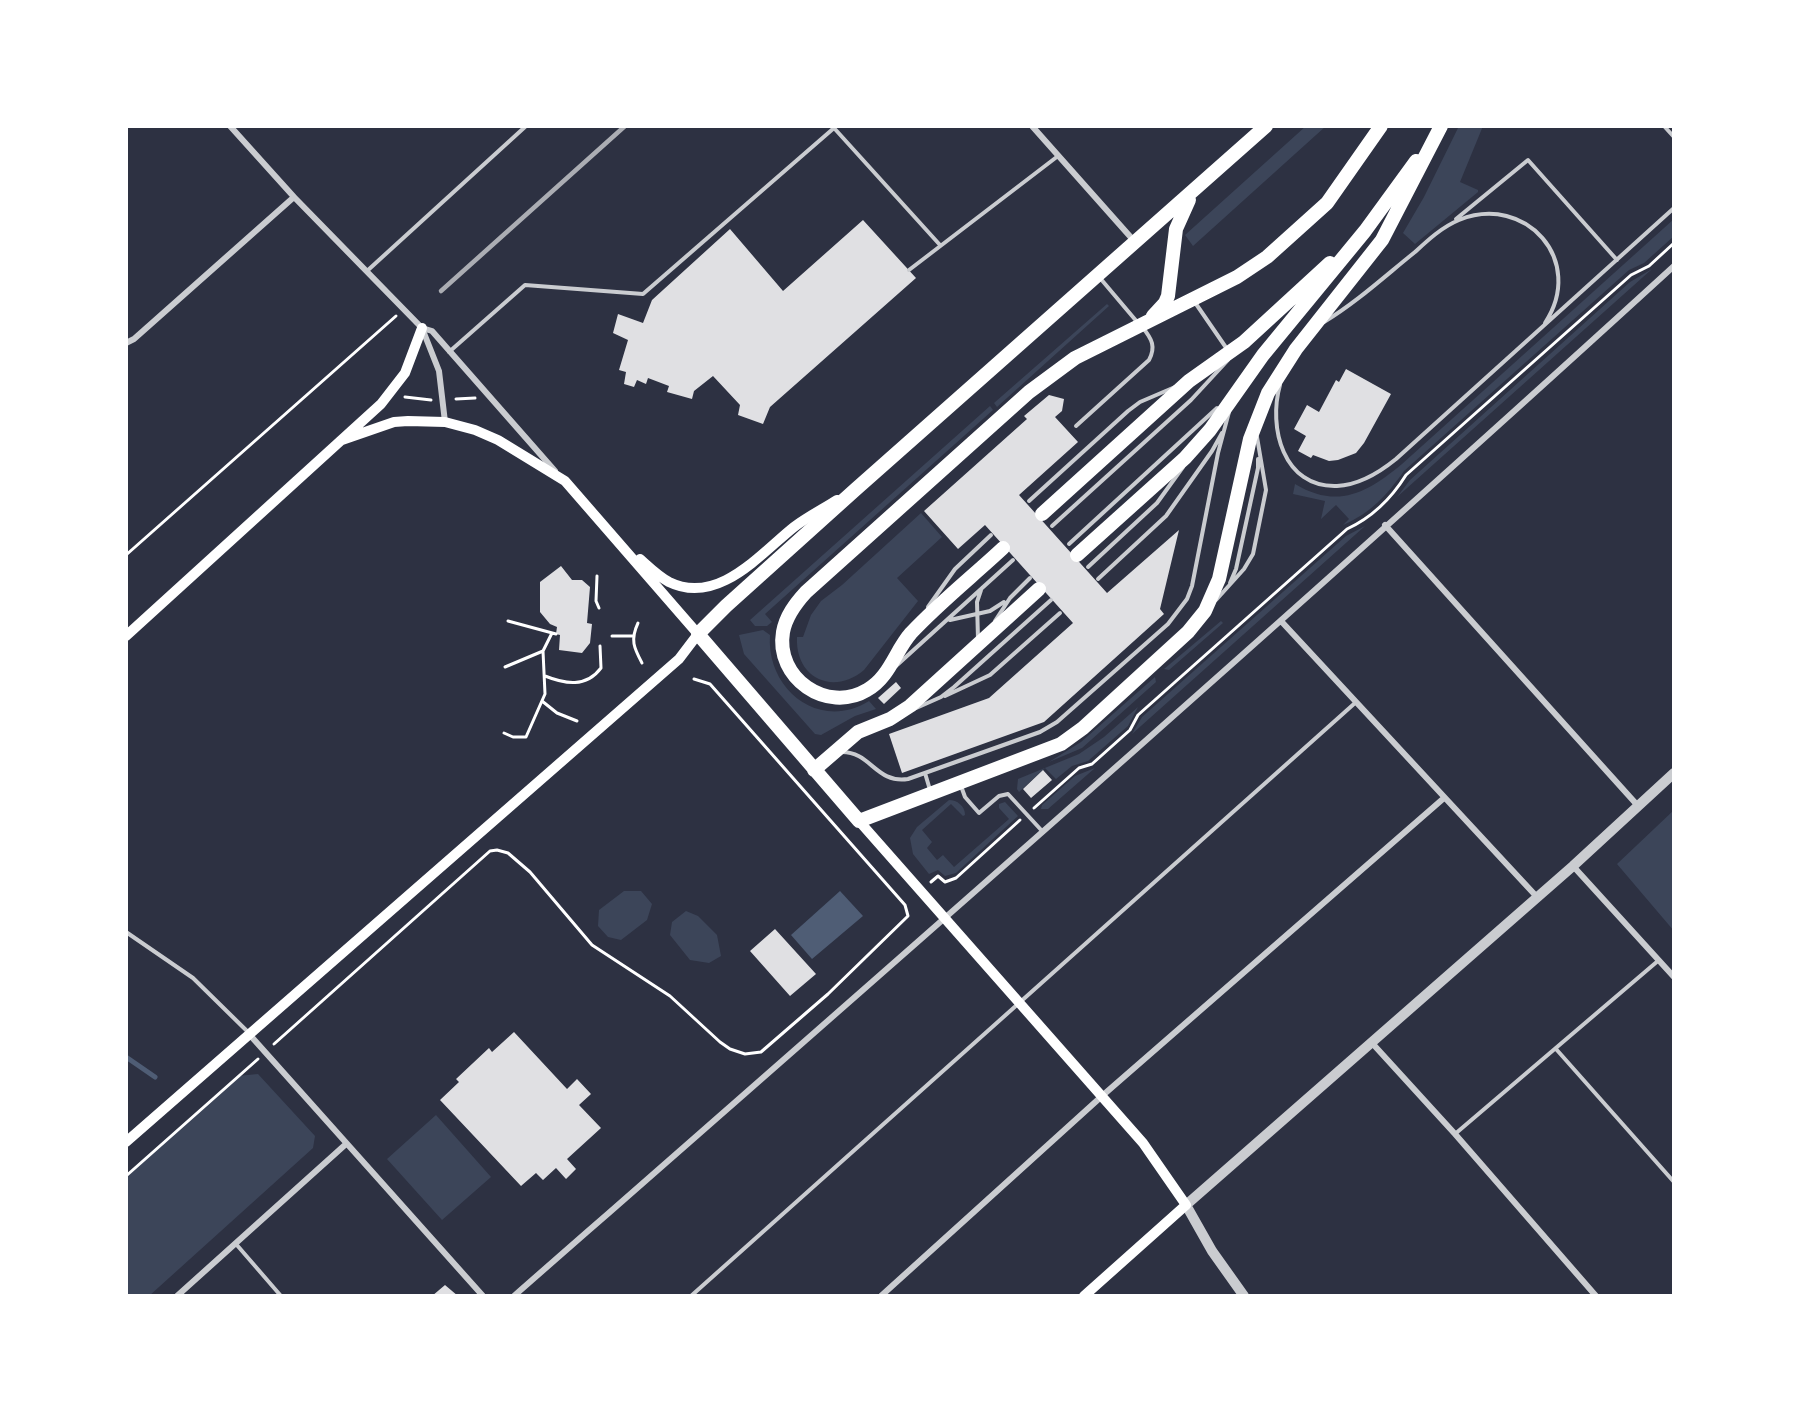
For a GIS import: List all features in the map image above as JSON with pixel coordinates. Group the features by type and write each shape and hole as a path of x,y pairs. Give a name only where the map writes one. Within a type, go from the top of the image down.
{"highway":[{"path":"1266,126 856,489 698,634 859,821 1049,750 1072,737 1179,642 1205,611 1224,561 1244,461 1268,393 1296,349 1382,240 1440,128"},
{"path":"1003,548 909,635 888,671 878,683 861,694 841,699 818,694 796,678 788,668 782,645 786,622 796,603 1029,392 1075,358 1252,267 1314,216 1337,190 1381,126"},
{"path":"1073,550 1185,458 1210,430 1263,356 1365,231 1440,128"},
{"path":"1141,325 1159,309 1168,296 1176,229 1184,207 1199,186"},
{"path":"1042,514 1189,381 1244,342 1365,231"},
{"path":"814,770 858,732 890,719 910,706 975,647 1035,584"}],"main road":[{"path":"126,636 381,404 405,373 422,328"},
{"path":"126,1142 679,659 698,634 565,482 498,440 475,430 445,422 394,422 342,440"},
{"path":"616,539 671,583 689,587 714,585 742,571 795,525 856,489"},
{"path":"859,821 1143,1143 1186,1205 1084,1296"}],"street":[{"path":"231,126 294,197 422,328 439,371 445,422"},
{"path":"1032,126 1136,243"},
{"path":"126,344 294,197"},
{"path":"514,1296 1044,833 1674,266"},
{"path":"422,328 432,331 565,482"},
{"path":"1385,525 1639,807"},
{"path":"1281,621 1537,897"},
{"path":"1244,1296 1212,1251 1186,1205 1573,866 1674,773"},
{"path":"881,1296 1102,1096 1444,798"},
{"path":"1573,866 1674,977"},
{"path":"249,1033 483,1296"},
{"path":"1372,1043 1455,1134 1596,1296"},
{"path":"177,1296 346,1144"}],"lane":[{"path":"367,271 526,126"},
{"path":"1664,126 1674,137"},
{"path":"449,352 525,285 643,294 834,128 940,245"},
{"path":"909,270 1058,155"},
{"path":"1309,333 1354,301 1528,160 1617,260"},
{"path":"1296,349 1287,365 1277,394 1275,424 1280,446 1290,462 1307,478 1329,486 1339,486 1360,480 1384,468 1674,208"},
{"path":"1447,226 1472,216 1506,216 1527,224 1544,238 1555,255 1559,284 1555,305 1539,331"},
{"path":"1076,426 1149,360 1153,352 1153,344 1141,325 1098,276"},
{"path":"1192,299 1229,352"},
{"path":"1052,526 1191,400 1244,342"},
{"path":"1073,550 1210,417 1263,356"},
{"path":"1029,501 1140,402 1189,381"},
{"path":"832,754 853,753 867,761 882,775 897,781 1050,728 1168,624 1187,599 1192,586 1225,427 1234,397"},
{"path":"1227,588 1236,569 1253,491 1257,468 1259,415"},
{"path":"1098,579 1166,516 1212,451 1225,427"},
{"path":"1088,567 1157,503 1210,430"},
{"path":"1205,611 1250,562 1265,500 1264,480 1257,447"},
{"path":"909,635 955,569 991,535"},
{"path":"878,683 1013,560"},
{"path":"945,622 957,617 996,609 1016,592 1035,584"},
{"path":"975,647 978,597 985,585"},
{"path":"975,647 1016,592"},
{"path":"932,702 954,687 1050,600"},
{"path":"890,719 990,675 1060,612"},
{"path":"691,1296 1356,703"},
{"path":"925,773 931,793"},
{"path":"960,782 965,797 979,813 999,796 1006,794 1012,797 1044,833"},
{"path":"126,932 193,978 249,1033"},
{"path":"1455,1134 1659,960"},
{"path":"1556,1049 1674,1182"},
{"path":"235,1244 281,1296"}],"path":[{"path":"905,905 938,876 945,882 956,878 1079,768 1092,764 1130,730 1138,715 1164,691 1347,529 1366,520 1394,494 1406,475 1631,276 1649,266 1674,243"},
{"path":"126,555 404,308"},
{"path":"404,397 439,402"},
{"path":"456,399 483,397"},
{"path":"597,576 596,601 600,608"},
{"path":"504,733 513,737 526,737 545,694 543,651 554,633 508,621"},
{"path":"638,623 632,636 633,647 642,663"},
{"path":"612,636 632,636"},
{"path":"544,676 562,683 576,683 594,678 601,668 600,646"},
{"path":"504,667 543,651"},
{"path":"290,1030 490,850 508,853 530,872 592,945 670,996 730,1049 745,1054 761,1052 828,994 908,916 905,905 710,684 694,679"},
{"path":"542,700 557,713 577,721"},
{"path":"126,1176 238,1076"}],"shaded area":[{"path":"1306,126 1326,126 1193,246 1185,235"},
{"path":"1459,126 1483,126 1460,182 1478,192 1415,244 1403,233 1424,197"},
{"path":"1674,219 1674,236 1644,263 1629,270 1404,471 1385,495 1362,515 1343,525 1349,519 1336,505 1321,519 1325,501 1293,494 1295,484 1325,496 1339,496 1352,494 1377,483 1402,464"},
{"path":"1652,269 1397,497 1410,480 1630,282"},
{"path":"1107,304 1109,306 997,407 994,403"},
{"path":"990,406 993,410 765,614 772,622 767,626 755,626 750,620"},
{"path":"921,513 942,537 897,578 918,601 864,670 840,682 818,679 802,663 797,637 803,637 811,615 821,601 842,585"},
{"path":"1365,526 1132,734 1142,717 1346,536"},
{"path":"1221,621 1223,623 1169,670 1164,669"},
{"path":"763,630 770,635 771,655 777,672 786,688 799,700 815,708 832,711 850,709 869,701 876,709 855,716 821,735 815,734 744,654 739,635"},
{"path":"1155,677 1156,682 1082,748 1049,762 1081,742"},
{"path":"1138,707 1128,726 1088,761 1072,766 1056,779 1045,768 1019,792 1018,779 1079,754 1104,737"},
{"path":"1095,768 1048,809 1041,809 1042,805 1075,776"},
{"path":"949,800 960,804 965,815 963,816 951,804 922,830 932,842 927,848 937,860 943,855 954,867 1009,819 999,808 999,804 1005,802 1018,816 956,873 945,876 938,870 929,874 913,854 910,838 917,827"},
{"path":"1674,810 1674,931 1617,864"},
{"path":"624,891 641,891 652,904 647,920 621,940 608,937 598,926 599,910"},
{"path":"840,891 863,916 812,959 791,935"},
{"path":"686,911 698,916 717,935 721,956 709,963 690,960 670,935 672,922"},
{"path":"258,1074 315,1136 313,1148 149,1296 126,1296 126,1176 238,1076"},
{"path":"436,1115 491,1177 442,1220 387,1159"}],"building":[{"path":"863,220 916,278 770,407 763,424 738,415 740,405 713,376 694,391 692,399 667,392 669,386 648,378 646,384 637,380 634,387 624,384 626,372 619,370 628,340 613,333 618,314 643,323 652,300 730,229 783,291"},
{"path":"1346,369 1391,394 1356,453 1329,461 1313,455 1311,458 1298,451 1306,436 1294,429 1307,405 1319,412 1336,380 1339,382"},
{"path":"1049,395 1064,399 1062,411 1055,417 1078,442 1019,495 1107,593 1179,530 1160,609 1164,614 1044,722 902,773 889,734 989,698 1073,623 985,525 958,549 924,511 1027,419 1024,416"},
{"path":"561,566 572,580 582,580 590,587 587,623 592,624 590,643 582,653 559,650 560,635 556,634 557,627 550,624 540,612 540,582"},
{"path":"896,682 901,688 884,704 878,698"},
{"path":"1043,770 1052,780 1031,798 1023,789"},
{"path":"775,929 816,974 790,996 750,951"},
{"path":"514,1032 567,1089 577,1079 591,1094 579,1105 601,1128 567,1159 576,1169 566,1179 556,1168 543,1180 536,1173 521,1186 440,1100 459,1082 456,1079 489,1048 492,1052"},
{"path":"445,1285 458,1296 432,1296"}],"waterway":[{"path":"126,1057 155,1077"}],"railway":[{"path":"441,291 625,126"}]}
